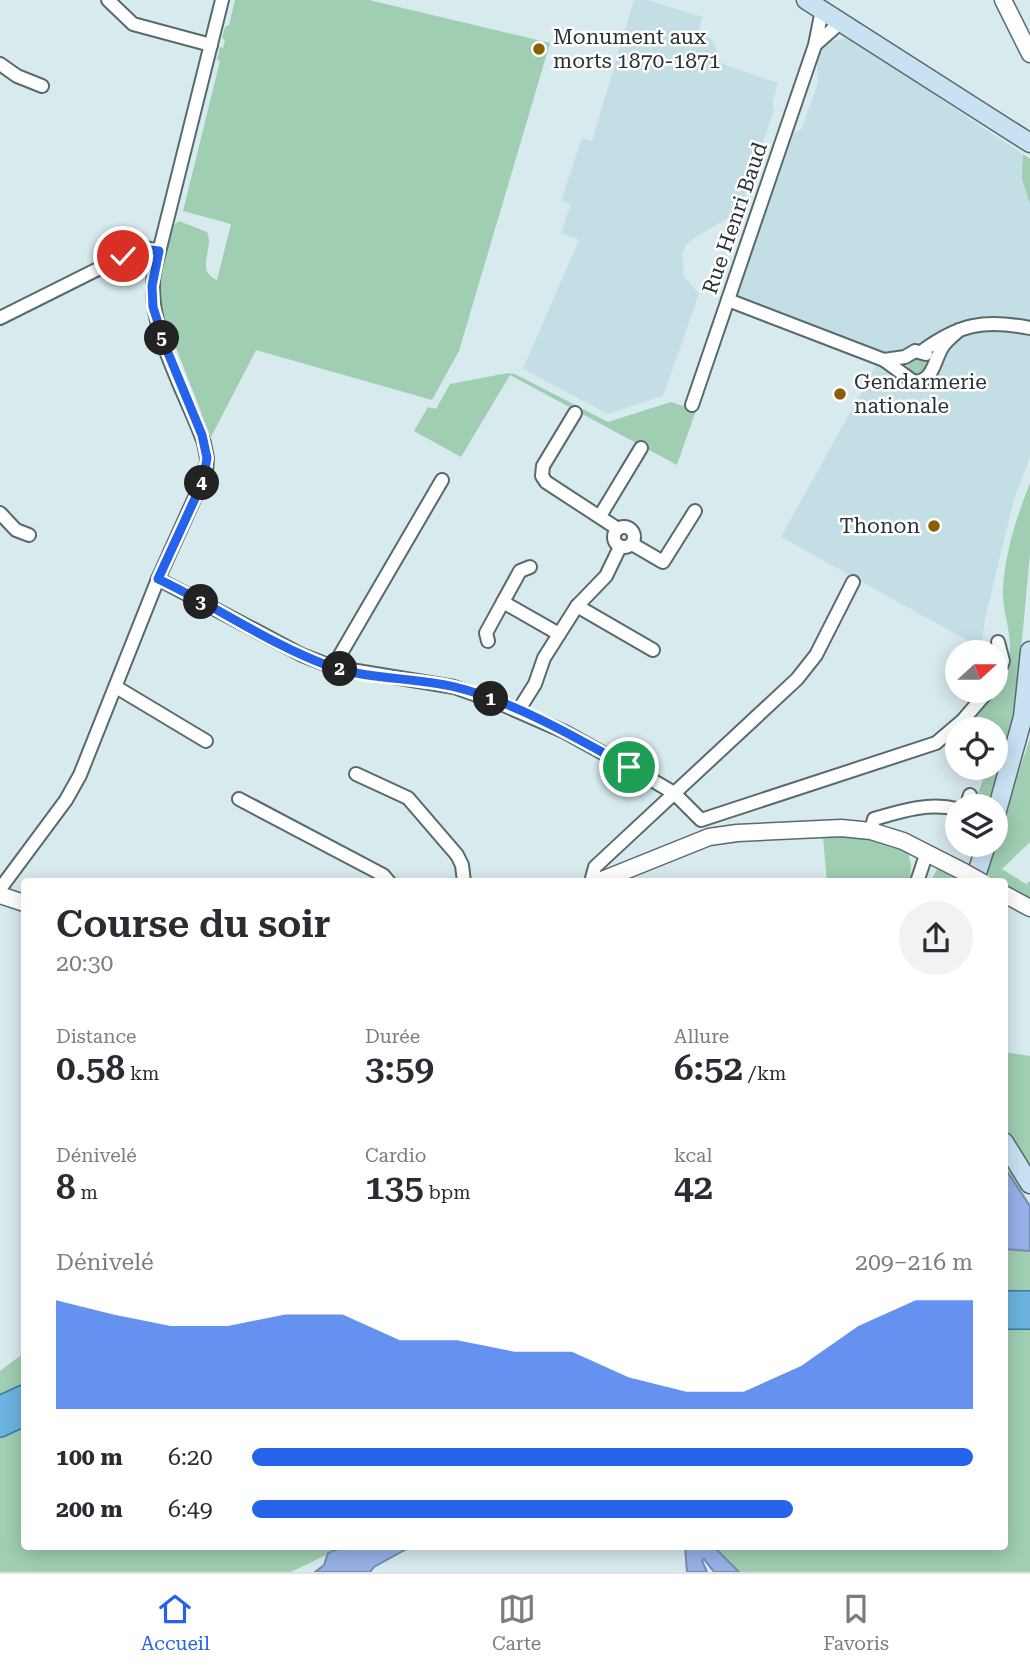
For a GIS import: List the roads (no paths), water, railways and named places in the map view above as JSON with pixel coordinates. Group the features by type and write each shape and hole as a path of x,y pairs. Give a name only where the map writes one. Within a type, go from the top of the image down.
{"highway":[{"path":"1008,1302 1030,1302"},
{"path":"1008,1318 1030,1318"},
{"path":"0,1407 21,1397"},
{"path":"0,1426 21,1416"}],"main road":[{"path":"806,0 1030,143"},
{"path":"1002,794 1021,724 1030,651"},
{"path":"969,877 980,857"},
{"path":"1008,1148 1030,1184"}],"street":[{"path":"108,0 134,24 211,45"},
{"path":"0,889 73,789 87,761 158,579 203,481 207,458 202,435 163,339 153,307 152,286 222,0"},
{"path":"1003,0 1030,54"},
{"name":"Rue Henri Baud","path":"692,405 815,44 822,10"},
{"path":"815,44 841,22"},
{"path":"0,64 17,76 42,86"},
{"path":"0,318 132,252 146,248 159,251"},
{"path":"728,300 884,360 911,381 922,381 930,374 943,346 959,330"},
{"path":"921,352 940,337 959,330 995,323 1030,328"},
{"path":"884,360 921,352 930,358 932,366"},
{"path":"903,374 901,366 905,357"},
{"path":"575,413 543,466 542,476 546,482 618,528 614,538 663,562 695,511"},
{"path":"600,516 641,448"},
{"path":"332,667 442,480"},
{"path":"0,513 16,530 29,535"},
{"path":"519,711 535,684 544,658 577,606 606,576 626,545"},
{"path":"488,641 485,633 520,571 530,566"},
{"path":"158,579 332,667 454,687 519,711 596,749 674,793 701,820 936,743 977,704"},
{"path":"592,878 595,867 797,679 816,654 853,582"},
{"path":"503,602 559,634"},
{"path":"577,606 653,650"},
{"path":"116,687 206,741"},
{"path":"356,774 408,798 457,855 462,864 464,878"},
{"path":"239,799 386,878"},
{"path":"870,831 874,819 929,807 945,808"},
{"path":"607,878 676,849 720,835 841,828 870,831 903,841 969,877"},
{"path":"918,878 927,852"},
{"path":"0,895 21,902"},
{"path":"1008,896 1030,908"}],"water":[{"path":"1008,1173 1030,1206 1030,1251 1008,1249"},
{"path":"336,1550 405,1550 370,1572 315,1572 324,1565 328,1553"},
{"path":"685,1550 717,1550 739,1572 714,1572 704,1559 702,1561 707,1572 687,1572"}],"place":[{"name":"Monument aux morts 1870-1871","path":"539,49"},
{"name":"Gendarmerie nationale","path":"840,394"},
{"name":"Thonon","path":"934,526"}]}
